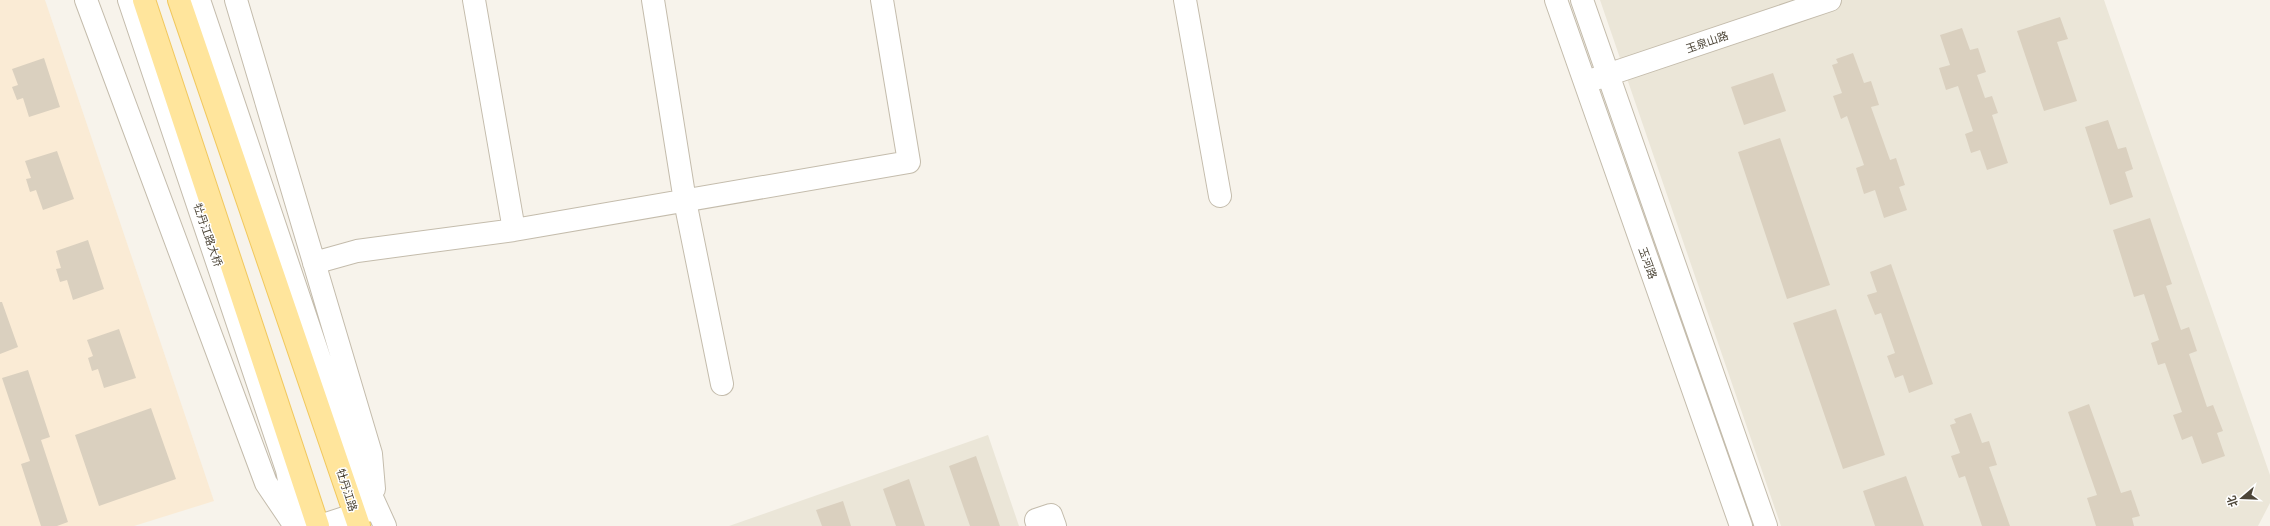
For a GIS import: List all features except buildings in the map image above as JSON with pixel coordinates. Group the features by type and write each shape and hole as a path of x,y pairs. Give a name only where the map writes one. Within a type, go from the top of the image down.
{"main road":[{"name":"牡丹江路大桥","path":"144,0 293,468"},
{"path":"179,0 343,451"},
{"name":"牡丹江路","path":"343,451 357,520"},
{"path":"293,468 319,526"}],"street":[{"path":"86,0 266,483 295,526"},
{"name":"牡丹江路大桥","path":"129,0 293,468"},
{"path":"199,0 343,451 379,520"},
{"path":"236,0 371,454 379,520"},
{"path":"474,0 514,230"},
{"path":"652,0 685,201 722,384"},
{"path":"314,263 357,251 514,230 909,162 882,0"},
{"path":"1185,0 1220,196"},
{"name":"玉河路","path":"1556,0 1584,83 1742,526"},
{"path":"1582,0 1766,526"},
{"name":"玉泉山路","path":"1584,83 1830,0"},
{"path":"293,468 298,526"},
{"path":"1038,526 1036,520 1051,515 1055,526"},
{"path":"319,526 357,520 379,520"}],"shaded area":[{"path":"0,0 45,0 214,501 134,526 0,526"},
{"path":"1600,0 2104,0 2270,475 2270,503 2258,526 1781,526"},
{"path":"988,435 1019,526 729,526"}]}
